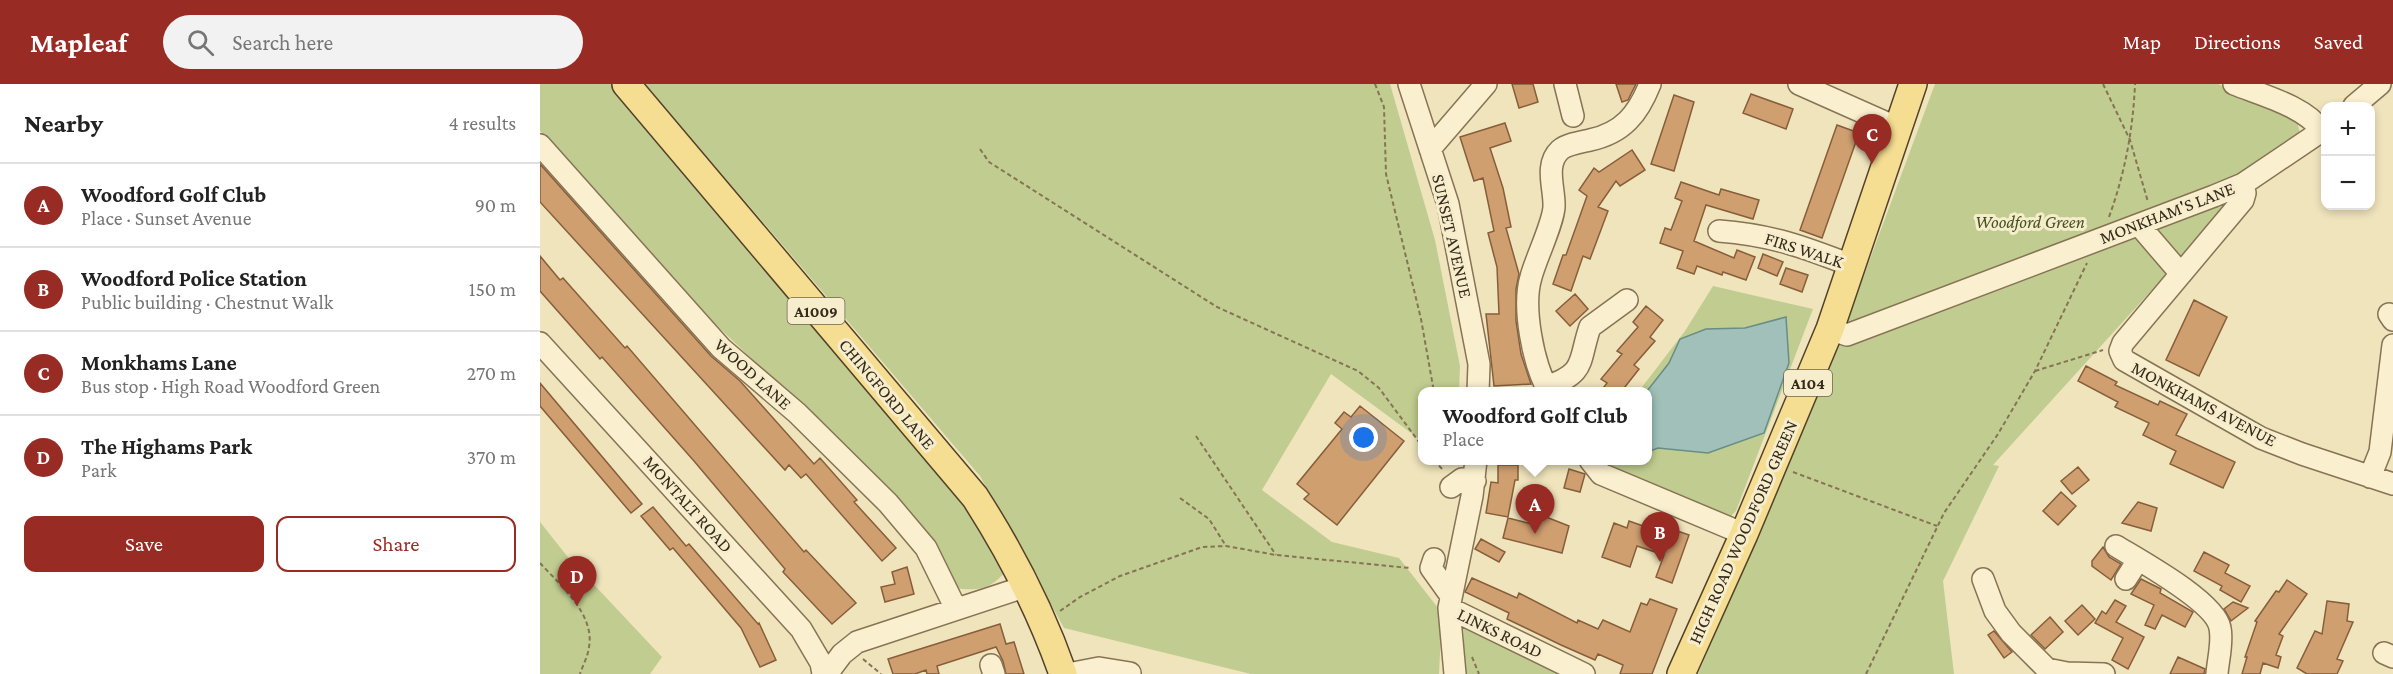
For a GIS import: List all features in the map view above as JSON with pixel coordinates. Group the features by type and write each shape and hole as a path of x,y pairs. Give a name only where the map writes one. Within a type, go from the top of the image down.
{"main road":[{"name":"CHINGFORD LANE","path":"626,84 975,497 1002,539 1027,586 1043,619 1063,674"},
{"name":"HIGH ROAD WOODFORD GREEN","path":"1681,674 1744,534 1830,329 1913,84"}],"street":[{"name":"SUNSET AVENUE","path":"1409,84 1450,215 1479,364 1478,387"},
{"path":"1430,149 1486,84"},
{"path":"1565,84 1573,116"},
{"path":"1547,387 1530,335 1527,296 1530,278 1554,208 1551,180 1553,163 1560,150 1575,143 1599,138 1624,125 1641,107 1650,84"},
{"path":"1798,84 1898,128"},
{"path":"2234,84 2300,112 2321,127"},
{"path":"2359,102 2380,84"},
{"name":"MONKHAM'S LANE","path":"1830,329 1847,335 2243,184 2321,132"},
{"name":"WOOD LANE","path":"540,145 721,348 797,414 888,503 926,548 956,609"},
{"name":"MONKHAMS AVENUE","path":"2243,184 2246,194 2243,200 2123,343 2120,351 2124,360 2261,438 2393,484"},
{"path":"2145,222 2181,274"},
{"name":"FIRS WALK","path":"1719,231 1755,234 1796,244 1853,266"},
{"path":"1552,387 1576,372 1583,358 1590,327 1627,300"},
{"name":"MONTALT ROAD","path":"540,342 801,629 825,674 857,642 1027,586"},
{"path":"2370,477 2380,452 2393,345"},
{"path":"1594,465 1601,474 1744,534"},
{"path":"1451,487 1475,471"},
{"path":"1455,674 1450,602 1475,471"},
{"path":"2116,546 2186,590 2217,617 2220,628 2217,674"},
{"path":"1434,558 1431,568 1450,602"},
{"path":"2126,579 2138,560"},
{"path":"1983,579 1995,611 2011,633 2047,669 2067,673 2103,674"},
{"name":"LINKS ROAD","path":"1450,602 1584,674"},
{"path":"1068,674 1099,668 1130,673"}],"path":[{"path":"1375,84 1384,107 1386,174 1421,320 1433,387"},
{"path":"2103,84 2130,140 2145,222"},
{"path":"1866,674 1944,513 1998,434 2035,371 2099,239 2120,186 2130,140 2135,84"},
{"path":"980,149 989,162 1217,307 1358,371 1379,388 1418,441"},
{"path":"2035,371 2100,350 2120,351"},
{"path":"1196,436 1276,555"},
{"path":"1774,464 1938,526"},
{"path":"1180,498 1209,519 1226,546"},
{"path":"1057,614 1080,597 1119,576 1202,547 1226,546 1276,555 1410,568"},
{"path":"540,563 575,601 589,628 590,647 579,674"},
{"path":"850,648 881,674"}],"green space":[{"path":"540,84 613,84 969,501 1006,571 1000,577 983,588 954,588 777,383 710,319 540,131"},
{"path":"645,84 1390,84 1435,240 1460,366 1459,387 1418,387 1418,438 1331,374 1262,490 1332,542 1399,558 1442,613 1439,674 1251,674 1064,628 980,476"},
{"name":"Woodford Green","path":"1935,84 2218,84 2297,120 2300,134 2239,175 2218,217 1993,465 1999,466 1943,581 1954,674 1698,674 1834,356"},
{"path":"1713,286 1813,309 1736,511 1728,519 1606,465 1652,465 1652,387 1642,387 1685,331"},
{"path":"540,522 567,556 662,657 650,674 540,674"},
{"path":"1463,621 1573,674 1465,674"}],"water":[{"path":"1786,317 1789,363 1764,433 1708,453 1658,448 1652,450 1652,387 1650,387 1669,363 1680,339 1706,329 1745,328"}],"building":[{"path":"1512,84 1533,84 1538,102 1519,108"},
{"path":"1616,84 1636,84 1628,100 1622,102"},
{"path":"1751,94 1793,109 1786,129 1743,113"},
{"path":"1674,95 1694,102 1674,171 1651,164"},
{"path":"1505,123 1511,141 1490,148 1503,188 1511,227 1506,228 1519,274 1516,289 1516,321 1521,354 1531,384 1494,386 1486,314 1499,314 1497,267 1488,233 1494,231 1483,178 1474,181 1460,137"},
{"path":"1837,125 1859,133 1822,238 1800,230"},
{"path":"1632,150 1645,170 1620,186 1616,181 1598,207 1608,211 1590,259 1583,256 1571,291 1553,284 1587,196 1579,190 1594,168 1599,172"},
{"path":"540,164 711,356 740,381 814,464 820,458 857,500 854,502 896,548 882,561 806,474 801,478 789,465 785,470 540,202"},
{"path":"1681,182 1719,195 1721,189 1759,200 1753,219 1706,205 1694,241 1734,258 1737,250 1755,257 1746,280 1697,266 1694,274 1677,268 1683,251 1660,243 1665,228 1671,230 1682,201 1675,198"},
{"path":"1763,254 1783,262 1777,276 1758,268"},
{"path":"540,256 560,280 563,278 625,348 627,346 804,552 806,550 856,603 832,624 783,572 785,569 694,461 540,291"},
{"path":"1786,268 1808,275 1802,292 1780,284"},
{"path":"1575,294 1588,309 1570,326 1556,311"},
{"path":"2194,300 2227,317 2199,376 2166,360"},
{"path":"1646,306 1663,320 1650,337 1655,341 1634,365 1639,369 1625,387 1604,387 1607,383 1601,379 1622,354 1617,351 1638,327 1633,322"},
{"path":"2086,366 2117,382 2115,385 2158,405 2160,401 2187,414 2176,435 2235,462 2223,488 2170,464 2176,451 2143,435 2149,423 2115,407 2118,402 2078,381"},
{"path":"540,383 642,504 631,513 540,406"},
{"path":"1360,406 1404,441 1337,525 1304,499 1309,494 1297,484 1342,429 1335,423 1344,412 1351,417"},
{"path":"1498,465 1518,465 1518,480 1515,480 1508,517 1486,513 1491,482 1498,483"},
{"path":"2078,467 2089,480 2072,494 2061,481"},
{"path":"1569,469 1585,474 1580,492 1564,488"},
{"path":"2061,492 2076,506 2058,525 2043,511"},
{"path":"2138,502 2157,508 2151,531 2122,523"},
{"path":"653,507 686,546 689,544 759,623 776,660 760,667 741,628 673,548 670,550 641,516"},
{"path":"1536,513 1569,526 1562,553 1503,538 1508,518 1532,524"},
{"path":"1629,521 1663,533 1666,527 1689,535 1672,583 1656,577 1664,555 1637,546 1630,567 1602,557 1614,523 1627,528"},
{"path":"1481,539 1505,552 1499,562 1475,549"},
{"path":"2103,547 2109,557 2121,564 2111,580 2092,566 2092,561"},
{"path":"2204,552 2229,565 2225,573 2250,586 2241,602 2220,590 2222,586 2194,571"},
{"path":"907,567 914,594 885,602 881,587 895,584 892,572"},
{"path":"1472,578 1517,598 1519,593 1577,623 1578,620 1598,629 1603,620 1630,632 1641,603 1647,605 1650,599 1677,609 1652,674 1620,674 1623,665 1598,654 1595,660 1561,645 1507,619 1509,613 1465,592"},
{"path":"2141,579 2161,589 2160,593 2193,612 2185,627 2162,615 2155,629 2145,625 2154,605 2131,594"},
{"path":"2287,580 2307,594 2279,634 2283,636 2276,655 2281,657 2278,668 2263,663 2260,674 2242,674 2247,657 2245,657 2257,622 2255,621 2276,591 2279,592"},
{"path":"2115,600 2126,606 2116,622 2144,637 2128,669 2112,660 2123,638 2095,623 2102,611 2106,614"},
{"path":"2327,601 2349,604 2347,621 2353,622 2337,659 2343,661 2337,674 2307,674 2297,668 2315,631 2322,634"},
{"path":"2233,602 2248,608 2231,621 2224,609"},
{"path":"2082,605 2095,619 2078,635 2065,621"},
{"path":"2050,617 2063,632 2045,649 2031,635"},
{"path":"1000,624 1006,644 1014,642 1024,674 1006,674 996,647 937,666 939,674 927,674 926,670 915,674 893,674 888,659"},
{"path":"1994,631 2012,652 2004,658 1988,635"},
{"path":"2178,657 2205,669 2204,674 2170,674"}],"place":[{"name":"Monkhams Lane","path":"1872,164"},
{"name":"Woodford Golf Club","path":"1535,534"},
{"name":"Woodford Police Station","path":"1660,562"},
{"name":"The Highams Park","path":"577,606"}]}
